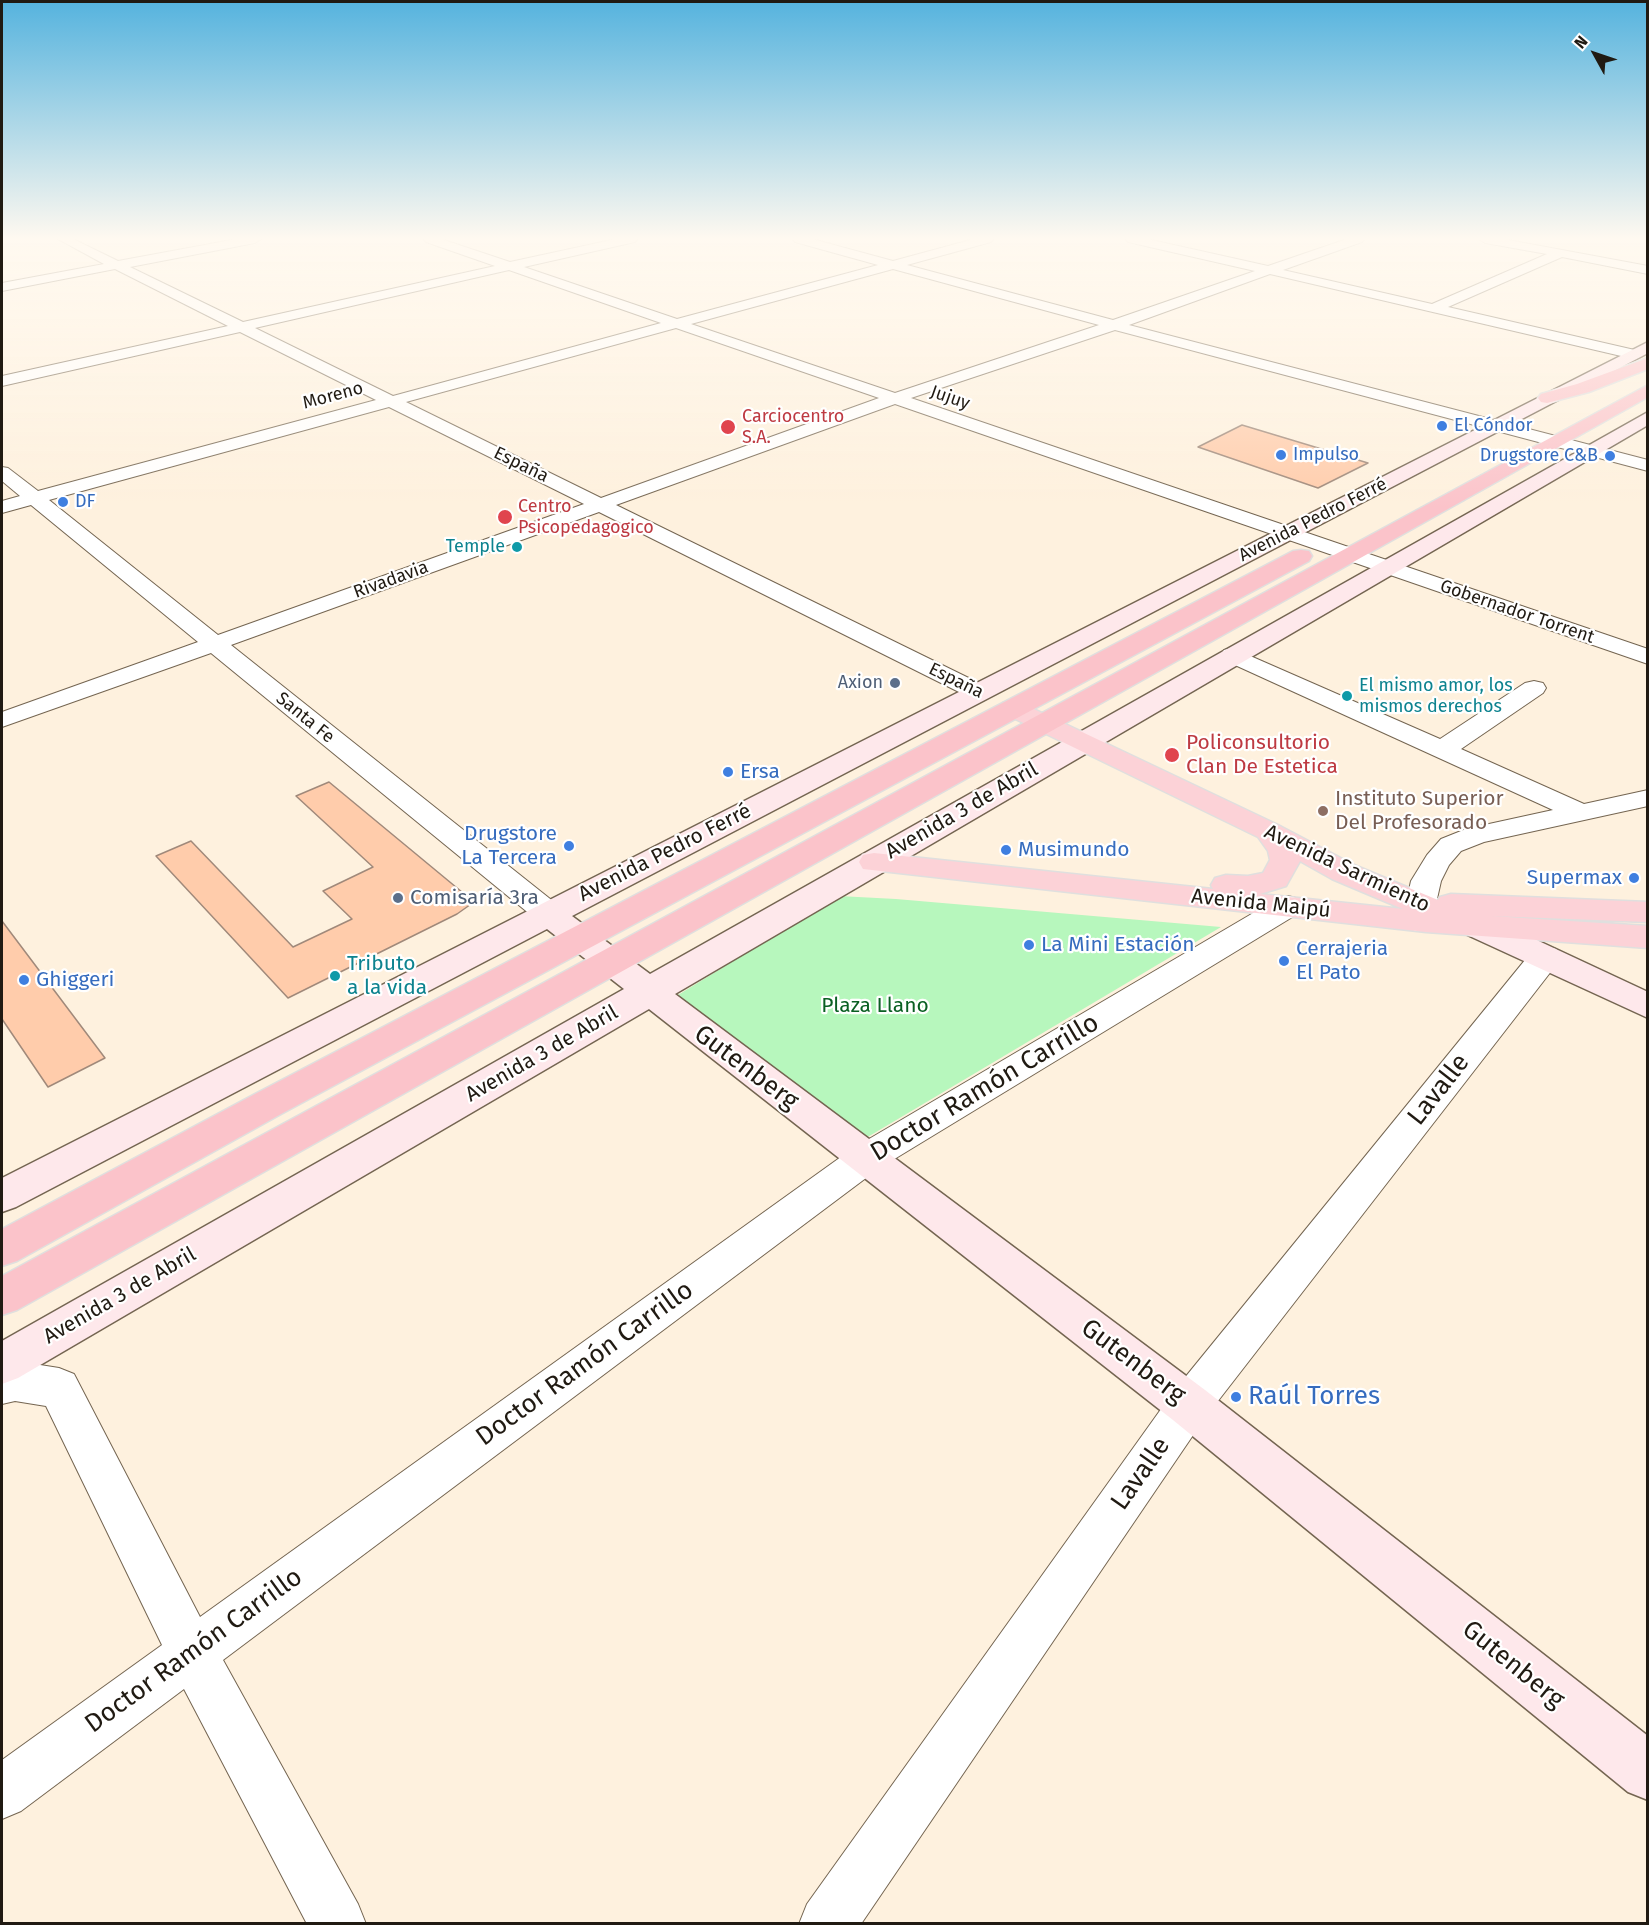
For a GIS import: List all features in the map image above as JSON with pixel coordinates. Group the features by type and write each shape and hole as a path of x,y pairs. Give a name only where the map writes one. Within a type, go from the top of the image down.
{"highway":[{"path":"1578,406 1644,358"},
{"name":"Avenida Pedro Ferré","path":"1012,708 1339,544 1551,432 1647,390"},
{"path":"1508,445 1528,434"},
{"name":"Avenida Pedro Ferré","path":"1042,724 1339,544"},
{"path":"2,1249 1012,708"},
{"name":"Avenida 3 de Abril","path":"2,1297 1042,724"}],"main road":[{"name":"Avenida Pedro Ferré","path":"548,913 1547,398 1644,358"},
{"path":"1081,742 1647,417"},
{"name":"España","path":"978,692 1042,724"},
{"name":"Avenida Sarmiento","path":"1042,724 1268,831 1418,912"},
{"name":"Avenida 3 de Abril","path":"2,1364 1081,742"},
{"path":"1014,877 1248,886 1266,883 1275,879 1285,860 1283,850 1268,831"},
{"name":"Avenida Maipú","path":"874,862 1288,906 1418,912 1476,904 1647,912"},
{"name":"Avenida Maipú","path":"1418,912 1474,926 1647,937"},
{"path":"2,1196 548,913"},
{"name":"Santa Fe","path":"548,913 611,962"},
{"path":"1474,926 1647,1006"},
{"name":"Gutenberg","path":"611,962 865,1159 1189,1405 1647,1772"}],"street":[{"path":"2,381 231,329"},
{"name":"España","path":"249,329 978,692"},
{"name":"Moreno","path":"2,507 656,329"},
{"name":"Jujuy","path":"695,329 893,399 1289,533 1339,544"},
{"name":"Rivadavia","path":"2,720 893,399 1103,329"},
{"path":"1128,329 1528,434 1551,432 1589,450 1647,466"},
{"path":"1525,329 1644,358"},
{"name":"Santa Fe","path":"2,472 548,913"},
{"name":"Gobernador Torrent","path":"1339,544 1387,567 1647,657"},
{"path":"1232,655 1580,812"},
{"path":"1442,750 1534,688"},
{"path":"1418,912 1426,881 1437,861 1451,845 1476,835 1647,798"},
{"name":"Doctor Ramón Carrillo","path":"2,1792 865,1159 1190,967 1288,906"},
{"name":"Lavalle","path":"827,1923 1189,1405 1545,957"},
{"path":"2,1384 15,1381 59,1388 192,1653 338,1923"}],"green space":[{"name":"Plaza Llano","path":"839,896 1221,927 866,1138 678,995"}],"building":[{"name":"Impulso","path":"1242,425 1368,463 1318,488 1198,447"},
{"path":"329,782 474,902 457,914 288,998 156,856 191,841 293,947 352,919 323,891 373,867 296,796"},
{"name":"Ghiggeri","path":"2,921 105,1058 48,1087 2,1019"}],"place":[{"name":"El Cóndor","path":"1442,426"},
{"name":"Carciocentro S.A.","path":"728,427"},
{"name":"Impulso","path":"1281,455"},
{"name":"Drugstore C&B","path":"1610,456"},
{"name":"DF","path":"63,502"},
{"name":"Centro Psicopedagogico","path":"505,517"},
{"name":"Temple","path":"517,547"},
{"name":"Axion","path":"895,683"},
{"name":"El mismo amor, los mismos derechos","path":"1347,696"},
{"name":"Policonsultorio Clan De Estetica","path":"1172,755"},
{"name":"Ersa","path":"728,772"},
{"name":"Instituto Superior Del Profesorado","path":"1323,811"},
{"name":"Drugstore La Tercera","path":"569,846"},
{"name":"Musimundo","path":"1006,850"},
{"name":"Supermax","path":"1634,878"},
{"name":"Comisaría 3ra","path":"398,898"},
{"name":"La Mini Estación","path":"1029,945"},
{"name":"Cerrajeria El Pato","path":"1284,961"},
{"name":"Tributo a la vida","path":"335,976"},
{"name":"Ghiggeri","path":"24,980"},
{"name":"Raúl Torres","path":"1236,1397"}]}
